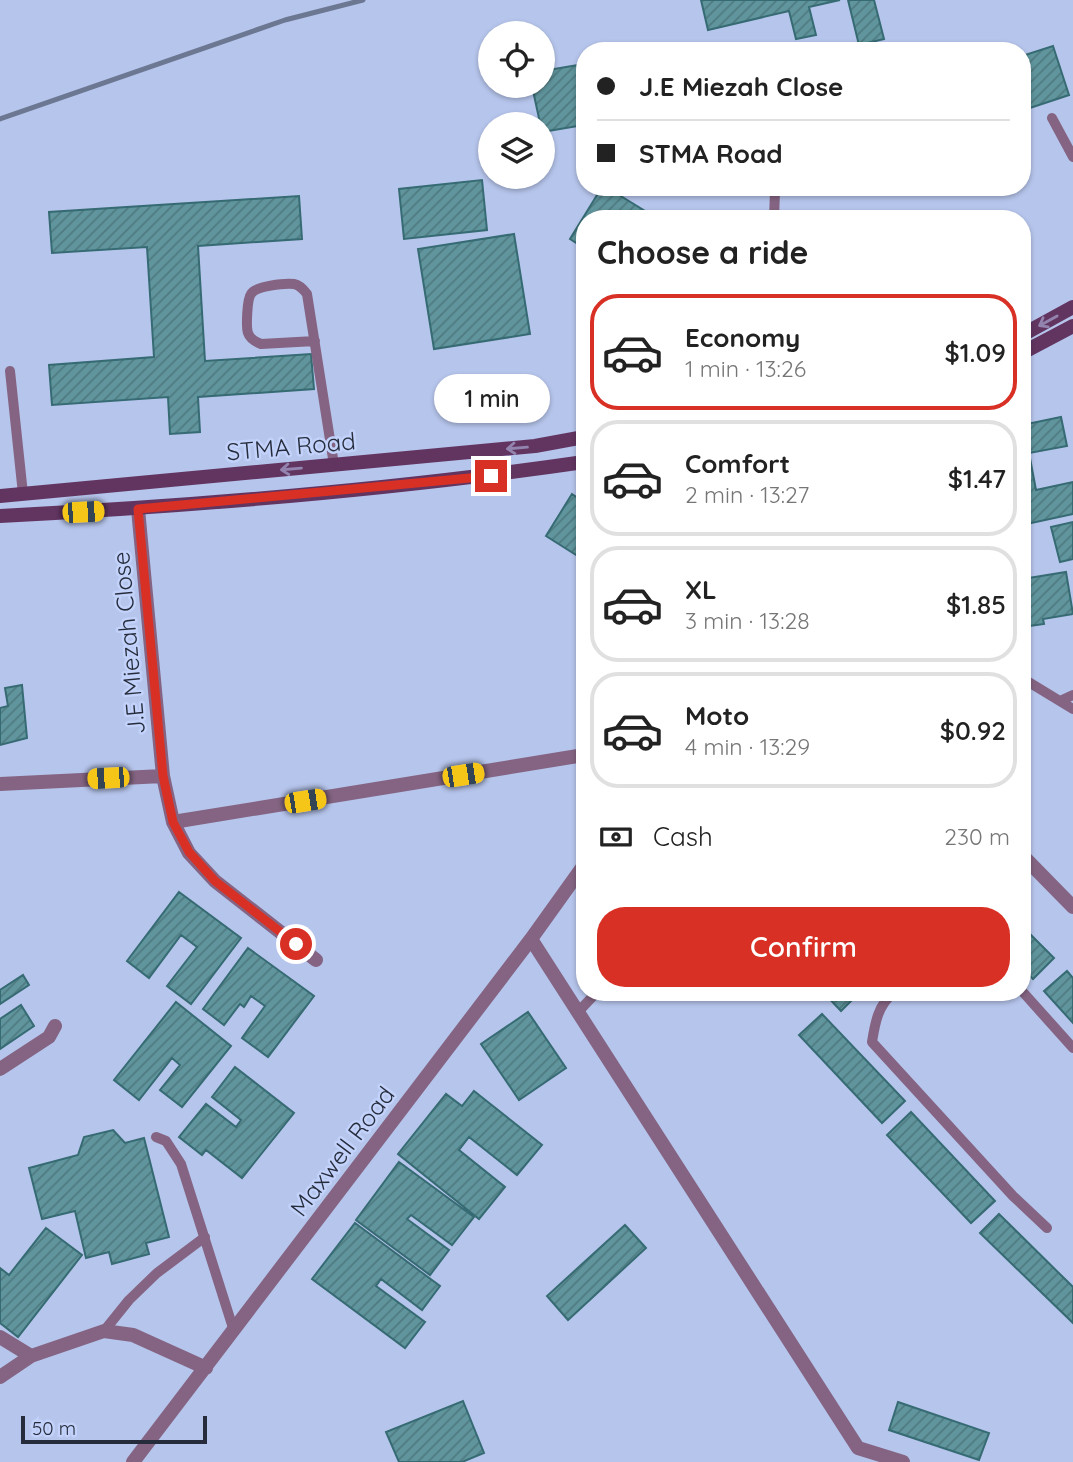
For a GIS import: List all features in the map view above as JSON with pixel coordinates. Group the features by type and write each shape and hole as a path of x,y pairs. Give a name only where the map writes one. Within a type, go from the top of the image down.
{"main road":[{"path":"1031,330 1073,307"},
{"path":"1031,348 1073,326"},
{"name":"STMA Road","path":"0,496 535,446 576,438"},
{"name":"STMA Road","path":"0,516 138,509 468,479 576,464"}],"street":[{"name":"J.E Miezah Close","path":"138,509 163,776 173,822 189,852 215,881 316,960"},
{"path":"173,822 576,756"},
{"path":"0,784 163,776"},
{"path":"1031,864 1073,907"},
{"name":"Maxwell Road","path":"133,1462 576,876"},
{"path":"531,939 855,1455 903,1462"},
{"path":"0,1069 49,1037 55,1026"},
{"path":"0,1377 31,1356 104,1331 133,1335 206,1368"},
{"path":"0,1337 31,1356"}],"lane":[{"path":"1052,118 1073,157"},
{"path":"314,341 261,344 253,341 248,333 248,301 251,292 259,287 295,284 307,294 334,465"},
{"path":"10,371 23,494"},
{"path":"1031,683 1073,709"},
{"path":"1060,701 1073,695"},
{"path":"578,1012 588,1001"},
{"path":"884,1001 875,1022 872,1042 1013,1196 1046,1228"},
{"path":"1031,1001 1073,1048"},
{"path":"156,1137 166,1141 181,1164 234,1331"},
{"path":"104,1331 129,1300 157,1273 205,1237"}],"building":[{"path":"701,0 840,0 809,7 816,35 796,39 789,11 708,30"},
{"path":"848,0 874,0 884,39 858,42"},
{"path":"1053,46 1069,95 1031,108 1031,53"},
{"path":"576,65 576,126 555,130 555,112 538,112 535,98 555,98 555,69"},
{"path":"478,180 478,189 483,189 487,230 404,239 399,189"},
{"path":"299,196 302,239 198,246 205,361 311,354 314,389 198,397 200,432 170,434 168,397 52,405 49,365 154,357 147,247 52,253 49,212"},
{"path":"596,196 621,196 643,210 588,210"},
{"path":"576,229 576,243 570,239"},
{"path":"514,234 530,334 434,349 418,249"},
{"path":"1061,417 1067,446 1031,453 1031,423"},
{"path":"1031,464 1036,490 1073,482 1073,514 1031,523"},
{"path":"572,494 576,497 576,555 546,536"},
{"path":"1073,522 1073,559 1060,562 1051,527"},
{"path":"1066,572 1073,614 1043,619 1044,624 1031,626 1031,578"},
{"path":"22,685 27,738 0,745 0,708 8,706 5,688"},
{"path":"179,892 241,938 191,1004 167,986 197,947 181,935 149,978 127,961"},
{"path":"1031,935 1054,958 1033,979 1031,977"},
{"path":"248,948 314,996 268,1057 242,1038 265,1006 251,996 244,1007 240,1004 224,1025 203,1009"},
{"path":"1067,971 1073,978 1073,1023 1044,991"},
{"path":"23,975 29,985 0,1004 0,990"},
{"path":"832,1001 851,1001 841,1011"},
{"path":"176,1002 231,1046 182,1107 160,1090 180,1065 172,1058 139,1100 114,1080"},
{"path":"21,1005 34,1026 0,1049 0,1019"},
{"path":"528,1012 566,1068 519,1100 481,1044"},
{"path":"822,1014 905,1101 882,1123 799,1035"},
{"path":"235,1067 294,1113 242,1178 206,1150 202,1155 179,1137 206,1104 236,1127 241,1120 212,1097"},
{"path":"474,1091 542,1145 517,1175 469,1137 459,1150 505,1187 479,1219 398,1154 446,1094 462,1106"},
{"path":"911,1112 995,1201 971,1223 887,1135"},
{"path":"113,1130 125,1143 144,1138 169,1237 146,1243 149,1254 112,1264 109,1252 86,1258 75,1211 42,1219 29,1168 78,1155 84,1137"},
{"path":"399,1162 474,1217 452,1245 411,1215 407,1219 449,1250 430,1275 356,1220"},
{"path":"999,1214 1073,1287 1073,1323 980,1233"},
{"path":"355,1223 440,1286 422,1310 381,1279 376,1286 425,1322 405,1348 312,1279"},
{"path":"625,1225 646,1248 568,1320 547,1296"},
{"path":"46,1228 82,1255 18,1337 0,1323 0,1268 9,1275"},
{"path":"463,1401 484,1453 462,1462 399,1462 386,1432"},
{"path":"898,1402 989,1433 979,1460 889,1430"}],"railway":[{"path":"0,119 285,20 363,0"}],"route":[{"path":"296,944 215,881 189,852 173,822 163,776 138,509 491,476"}]}
